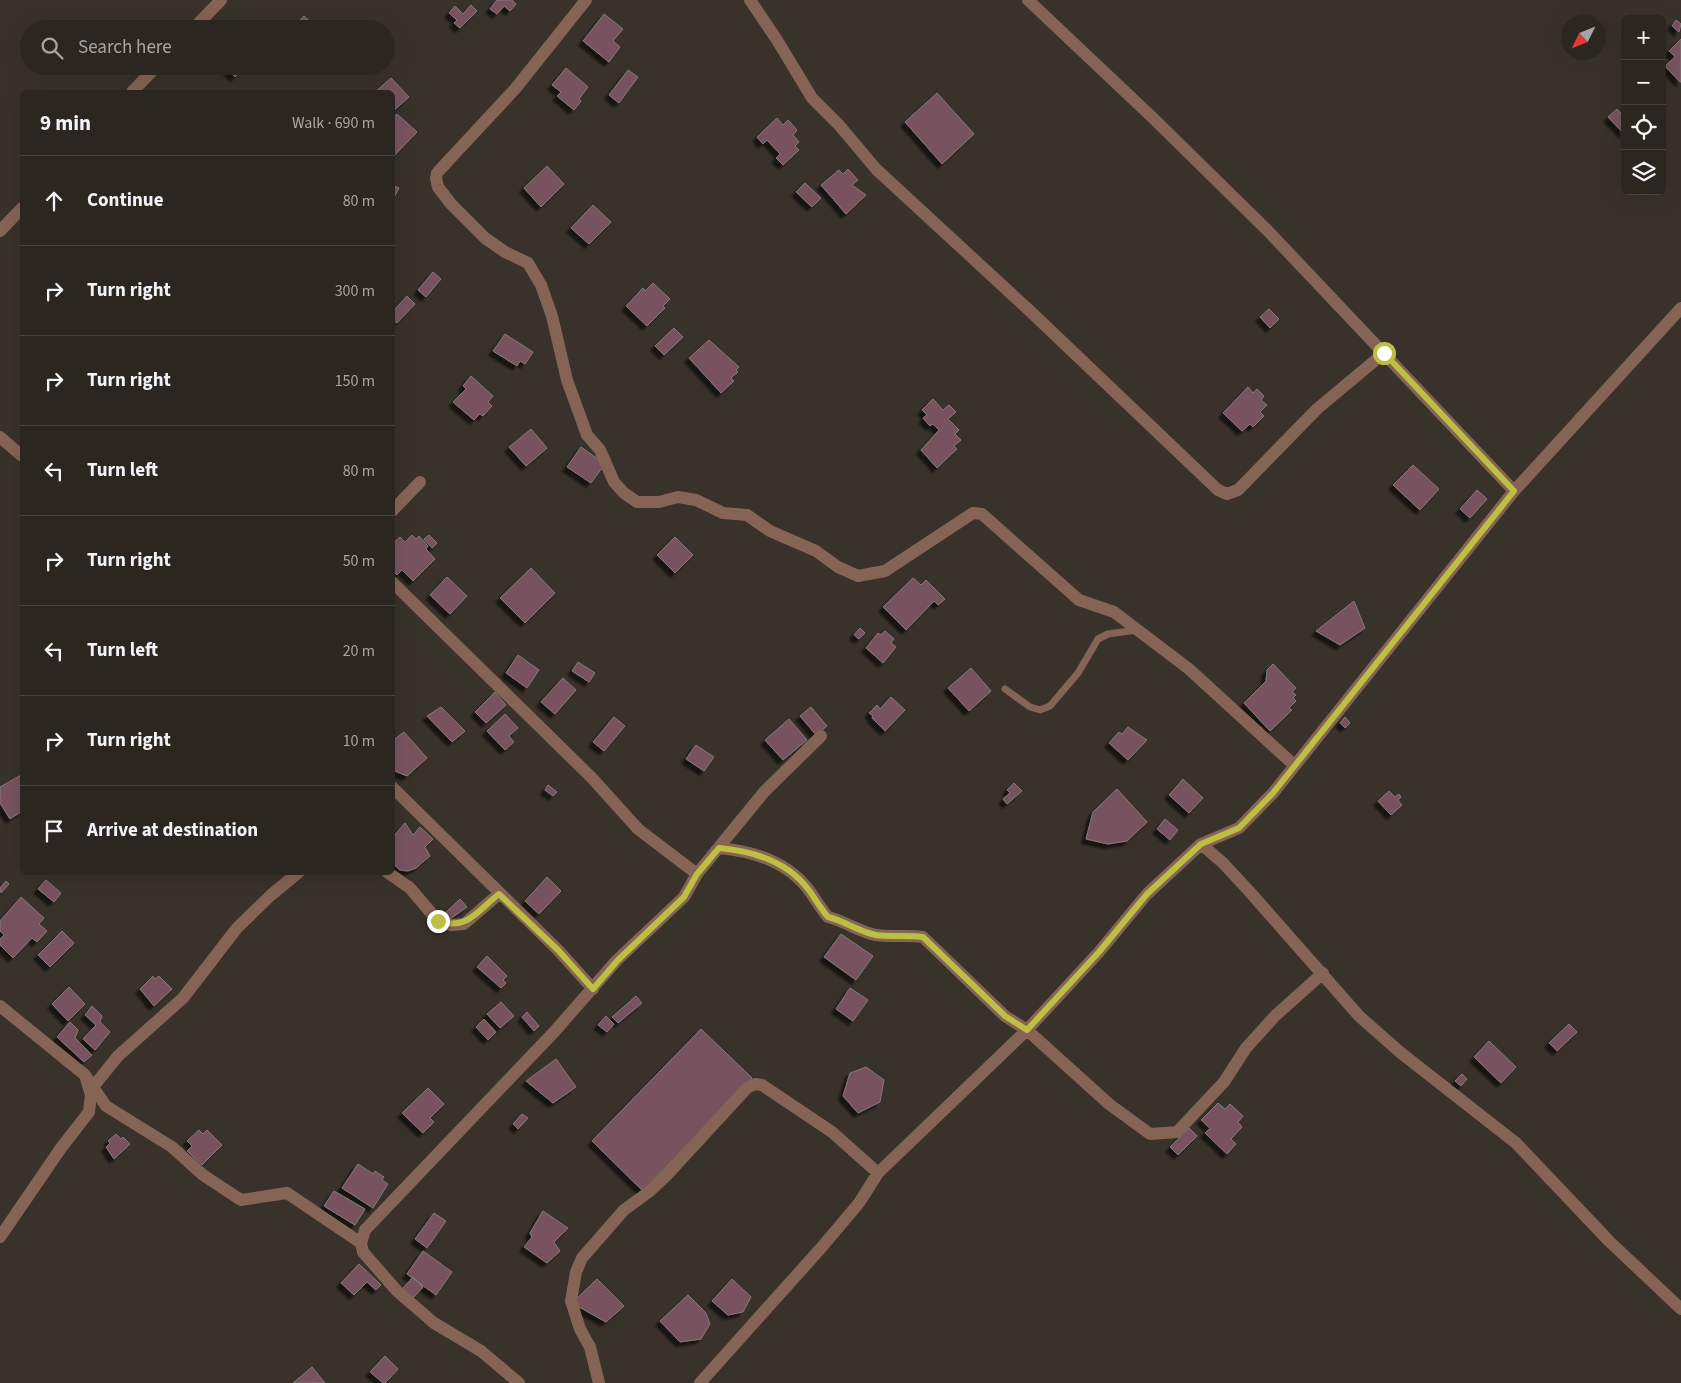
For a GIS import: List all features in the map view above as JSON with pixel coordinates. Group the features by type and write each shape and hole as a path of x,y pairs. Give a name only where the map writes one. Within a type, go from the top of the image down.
{"street":[{"path":"202,20 221,0"},
{"path":"586,0 526,76 437,173 436,178 438,186 451,204 485,238 505,252 528,263 533,271 547,301 567,380 587,435 600,450 614,482 624,494 637,502 659,502 678,497 696,500 723,513 747,515 770,531 816,552 858,576 885,571 973,513 982,514 1079,600 1114,612 1189,669 1294,765"},
{"path":"1028,0 1154,119 1269,232 1514,491"},
{"path":"754,1 812,98 839,125 876,169 1031,312 1197,473 1218,490 1227,494 1238,490 1317,409 1384,353"},
{"path":"134,90 148,75"},
{"path":"0,231 20,210"},
{"path":"700,1383 821,1248 859,1203 878,1173 1027,1030 1099,952 1147,894 1201,844 1239,828 1273,793 1294,765 1309,750 1348,696 1514,491 1681,308"},
{"path":"0,437 20,454"},
{"path":"395,508 420,482"},
{"path":"395,585 592,778 638,828 697,874"},
{"path":"517,1381 481,1351 434,1323 397,1291 363,1252 361,1243 365,1230 593,989 618,960 684,897 697,874 780,774 821,736"},
{"path":"395,790 558,950 593,989"},
{"path":"1201,844 1223,863 1323,973 1359,1016 1401,1053 1516,1142 1609,1241 1681,1309"},
{"path":"719,848 747,851 783,866 807,888 828,917 844,921 860,930 876,935 923,937 1005,1016 1027,1030 1109,1104 1150,1134 1177,1132 1224,1082 1246,1048 1275,1016 1323,973"},
{"path":"93,1087 118,1056 183,998 237,928 271,895 295,875"},
{"path":"391,875 410,888 438,921 451,925 464,924 499,894"},
{"path":"0,1006 85,1075 106,1106 172,1146 203,1175 241,1200 287,1193 361,1243"},
{"path":"0,1237 61,1148 89,1112 91,1094 85,1075"},
{"path":"599,1383 590,1347 580,1329 571,1301 576,1272 582,1258 624,1210 668,1175 747,1088 762,1085 832,1132 878,1173"},
{"path":"502,1383 517,1381"}],"lane":[{"path":"1005,689 1040,710 1050,706 1078,673 1098,639 1108,634 1138,630"}],"building":[{"path":"497,0 512,0 516,4 510,11 504,6 497,14 490,9"},
{"path":"471,5 477,11 460,28 454,23 457,20 449,13 455,6 463,14"},
{"path":"604,14 623,29 613,41 620,47 609,62 583,41"},
{"path":"304,16 308,20 300,20"},
{"path":"1676,20 1681,24 1679,32 1672,26"},
{"path":"1681,39 1681,82 1666,67 1675,57 1669,51"},
{"path":"566,68 588,87 574,110 557,96 561,92 552,85"},
{"path":"628,70 638,77 619,103 609,95"},
{"path":"391,78 409,97 395,109 395,90 377,90"},
{"path":"937,93 974,134 942,164 905,122"},
{"path":"1617,109 1621,113 1621,131 1608,117"},
{"path":"397,114 417,132 395,155 395,116"},
{"path":"777,118 783,125 788,120 797,130 793,135 799,142 795,146 799,150 783,165 776,158 780,154 767,140 763,144 757,137"},
{"path":"547,166 564,184 541,207 524,188"},
{"path":"848,169 858,180 852,185 866,195 846,214 821,185 839,170 843,174"},
{"path":"805,183 821,198 812,207 796,192"},
{"path":"395,186 399,188 395,195"},
{"path":"593,205 611,222 589,244 571,228"},
{"path":"433,272 441,279 426,297 418,290"},
{"path":"653,283 670,299 663,306 665,308 647,326 626,306 643,288 645,291"},
{"path":"407,296 415,304 397,323 395,321 395,309"},
{"path":"1269,309 1279,319 1270,328 1260,317"},
{"path":"674,328 683,337 664,355 655,346"},
{"path":"505,334 533,352 525,364 520,361 517,366 493,351"},
{"path":"709,340 739,367 736,370 738,372 731,378 734,381 721,393 689,358"},
{"path":"471,376 493,396 488,402 492,406 483,416 480,414 474,420 453,402 466,389 463,386"},
{"path":"1248,387 1253,393 1257,389 1264,396 1261,400 1267,405 1260,412 1264,416 1253,427 1250,424 1242,431 1223,413"},
{"path":"933,399 943,410 949,405 956,412 948,419 959,430 955,434 961,440 954,446 957,449 937,468 921,450 939,430 933,424 930,426 923,418 927,415 922,410"},
{"path":"531,429 547,448 526,466 509,447"},
{"path":"581,447 605,464 591,483 567,467"},
{"path":"1413,465 1439,489 1420,510 1393,485"},
{"path":"1477,490 1487,499 1470,518 1460,509"},
{"path":"412,535 416,539 419,536 428,546 426,549 435,559 413,581 402,570 397,575 395,573 395,541 400,537 405,542"},
{"path":"429,535 437,543 432,548 424,539"},
{"path":"675,537 693,555 675,573 657,555"},
{"path":"531,568 555,593 525,623 500,598"},
{"path":"447,577 467,596 450,614 430,595"},
{"path":"913,578 921,585 926,580 945,599 938,605 934,601 906,630 883,607"},
{"path":"1354,601 1365,628 1340,645 1316,631"},
{"path":"860,628 865,633 859,639 854,635"},
{"path":"885,631 894,639 891,643 896,647 883,663 866,648 878,633 881,635"},
{"path":"518,655 539,670 527,688 506,673"},
{"path":"578,662 595,673 589,682 572,671"},
{"path":"1273,664 1296,688 1292,692 1296,695 1293,698 1296,701 1289,708 1292,710 1270,731 1244,703 1266,681 1267,670"},
{"path":"971,668 991,691 969,711 948,688"},
{"path":"563,678 576,690 555,714 541,702"},
{"path":"495,692 506,705 486,723 475,712"},
{"path":"891,697 905,710 885,731 869,713 877,705 880,709"},
{"path":"441,707 465,731 452,742 427,716"},
{"path":"811,707 827,726 816,735 800,716"},
{"path":"505,714 518,728 509,736 514,742 505,750 487,731"},
{"path":"614,717 625,726 604,751 593,742"},
{"path":"1345,717 1350,723 1345,728 1340,723"},
{"path":"789,719 807,740 783,760 765,740"},
{"path":"1128,727 1147,740 1128,760 1109,743 1119,732 1122,734"},
{"path":"404,732 427,758 407,776 395,771 395,739"},
{"path":"696,745 714,757 704,771 686,759"},
{"path":"20,776 20,812 10,819 0,803 0,787"},
{"path":"1183,779 1203,798 1189,813 1169,795"},
{"path":"1014,783 1022,791 1007,804 1003,799 1010,793 1007,790"},
{"path":"548,785 557,792 553,796 545,790"},
{"path":"1117,789 1147,822 1127,841 1108,844 1086,839 1093,812"},
{"path":"1389,791 1395,797 1399,794 1401,797 1398,800 1402,805 1391,815 1378,801"},
{"path":"1165,819 1178,830 1170,840 1157,829"},
{"path":"405,823 413,835 420,827 433,839 425,847 430,856 416,868 408,871 400,870 395,866 395,835"},
{"path":"547,877 561,891 539,914 525,901"},
{"path":"46,880 61,893 54,902 38,889"},
{"path":"6,881 9,884 1,893 0,888"},
{"path":"21,897 44,918 39,924 47,931 37,942 32,938 13,958 0,945 0,939 4,935 0,931 0,921"},
{"path":"460,899 467,907 450,919 444,914"},
{"path":"62,931 74,943 50,967 38,955"},
{"path":"841,934 873,956 856,980 824,957"},
{"path":"487,956 507,976 503,980 506,983 501,988 477,967"},
{"path":"153,976 155,979 159,976 172,989 154,1006 140,989"},
{"path":"69,987 85,1004 68,1021 52,1004"},
{"path":"850,988 868,1000 853,1021 836,1009"},
{"path":"636,996 642,1003 618,1023 612,1017"},
{"path":"501,1002 514,1016 500,1028 487,1014"},
{"path":"92,1006 102,1016 100,1022 110,1032 95,1050 83,1039 96,1025 85,1015"},
{"path":"527,1012 539,1026 534,1031 522,1017"},
{"path":"606,1016 614,1024 607,1032 598,1025"},
{"path":"484,1019 496,1032 488,1040 476,1027"},
{"path":"70,1022 78,1030 75,1038 92,1055 84,1062 57,1037"},
{"path":"1569,1024 1577,1032 1557,1051 1549,1043"},
{"path":"701,1029 752,1078 643,1191 592,1141"},
{"path":"1489,1041 1516,1067 1501,1083 1474,1057"},
{"path":"556,1059 576,1087 553,1103 526,1081"},
{"path":"866,1067 884,1080 880,1102 858,1113 843,1096 850,1073"},
{"path":"1462,1074 1467,1079 1461,1086 1455,1081"},
{"path":"428,1088 444,1104 430,1118 434,1122 423,1133 402,1113"},
{"path":"1218,1103 1225,1109 1230,1104 1243,1116 1238,1122 1242,1127 1231,1139 1236,1144 1227,1154 1205,1133 1210,1128 1201,1120"},
{"path":"522,1114 528,1118 518,1129 513,1124"},
{"path":"1189,1128 1197,1136 1178,1155 1170,1147"},
{"path":"199,1130 203,1134 207,1130 222,1145 202,1165 187,1151 192,1146 187,1141"},
{"path":"116,1134 121,1139 123,1137 130,1144 114,1159 106,1147 110,1143 108,1141"},
{"path":"358,1164 373,1174 375,1171 384,1177 382,1180 388,1184 373,1208 342,1188"},
{"path":"334,1191 365,1209 355,1225 324,1206"},
{"path":"543,1211 568,1228 554,1242 560,1251 547,1263 524,1247 532,1237 530,1233"},
{"path":"434,1213 446,1221 427,1248 415,1239"},
{"path":"423,1251 452,1272 436,1295 407,1274"},
{"path":"359,1264 381,1285 376,1290 367,1282 354,1295 341,1283"},
{"path":"413,1277 423,1287 412,1299 402,1289"},
{"path":"597,1279 624,1306 606,1322 572,1303"},
{"path":"732,1279 751,1297 743,1312 728,1315 712,1301"},
{"path":"688,1295 706,1313 710,1324 701,1339 680,1342 660,1321"},
{"path":"385,1356 398,1369 383,1383 370,1372"},
{"path":"312,1367 325,1383 293,1383"}],"route":[{"path":"438,921 451,925 464,924 499,894 558,950 593,989 618,960 684,897 697,874 719,848 747,851 783,866 807,888 828,917 844,921 860,930 876,935 898,934 923,937 1005,1016 1027,1030 1099,952 1147,894 1201,844 1239,828 1273,793 1294,765 1309,750 1348,696 1514,491 1384,353"}]}
